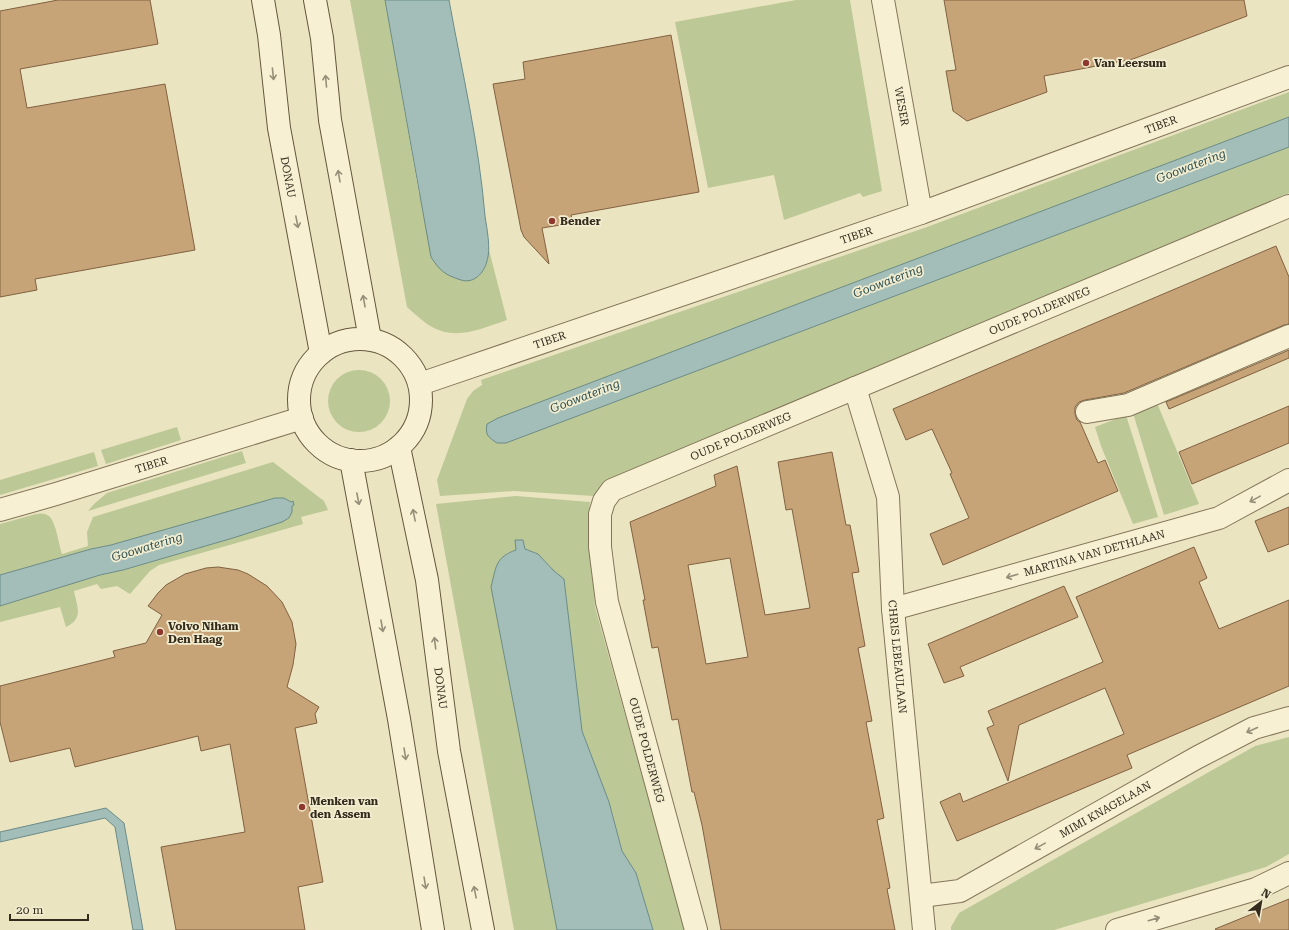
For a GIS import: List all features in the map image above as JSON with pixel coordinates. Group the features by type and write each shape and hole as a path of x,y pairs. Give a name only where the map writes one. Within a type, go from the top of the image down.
{"street":[{"name":"DONAU","path":"263,0 269,35 279,128 321,353"},
{"path":"315,0 322,38 330,120 370,339"},
{"name":"WESER","path":"883,0 922,213"},
{"name":"TIBER","path":"420,384 922,213 1289,77"},
{"name":"OUDE POLDERWEG","path":"696,930 607,602 600,547 600,514 604,501 612,490 1289,206"},
{"path":"1087,412 1128,405 1289,336"},
{"path":"353,339 370,339 386,344 400,353 411,366 420,384 422,399 419,417 412,433 399,447 385,456 368,461 351,460 335,455 321,446 309,433 302,418 299,400 302,383 309,366 321,353 336,344 353,339"},
{"name":"CHRIS LEBEAULAAN","path":"856,388 888,497 893,610 924,930"},
{"name":"TIBER","path":"0,510 302,418"},
{"name":"DONAU","path":"399,447 427,580 449,751 483,930"},
{"path":"351,460 399,719 433,930"},
{"name":"MARTINA VAN DETHLAAN","path":"893,610 1219,518 1289,480"},
{"name":"MIMI KNAGELAAN","path":"921,896 960,891 1198,757 1254,728 1289,718"},
{"path":"1117,930 1256,889 1289,873"}],"green space":[{"path":"350,0 385,0 419,194 488,261 488,246 507,320 470,332 450,333 432,327 407,307"},
{"path":"796,0 850,0 882,191 863,197 860,193 784,220 774,175 708,188 675,22"},
{"path":"1289,92 1289,117 498,418 497,443 506,443 1289,147 1289,193 601,485 594,496 514,491 440,496 437,480 467,399 473,391 482,385 481,380 927,227"},
{"path":"359,370 371,372 381,379 388,389 390,401 388,413 381,423 371,430 359,432 347,430 337,423 330,413 328,401 330,389 337,379 347,372"},
{"path":"1157,403 1199,504 1164,515 1133,413"},
{"path":"1126,415 1158,517 1133,524 1101,446 1095,427"},
{"path":"177,427 181,440 106,464 101,450"},
{"path":"242,451 246,463 88,511 107,493"},
{"path":"94,452 98,466 0,495 0,480"},
{"path":"273,462 324,501 328,510 301,517 303,524 159,565 150,571 130,594 117,586 101,589 97,584 74,591 78,612 72,624 66,627 60,607 0,622 0,606 100,575 123,570 233,538 292,512 291,502 284,498 111,545 91,549 0,575 0,524 36,514 47,515 54,523 62,554 88,546 87,532 93,517"},
{"path":"516,496 590,502 588,516 595,607 685,930 653,930 636,873 622,851 609,802 582,731 564,579 538,554 525,549 523,540 516,550 507,553 491,587 557,930 514,930 436,504"},
{"path":"1289,737 1289,854 1266,867 1054,930 951,930 951,927 959,913 1255,746"}],"water":[{"path":"385,0 449,0 479,162 489,250 484,270 474,279 466,281 447,274 437,266 431,257"},
{"name":"Goowatering","path":"1289,117 1289,147 506,443 497,443 489,437 486,431 487,424 498,418"},
{"name":"Goowatering","path":"275,498 284,498 291,502 293,501 294,505 292,506 292,512 289,518 282,522 233,538 123,570 100,575 0,606 0,575"},
{"path":"515,540 523,540 525,549 538,554 564,579 582,731 609,802 622,851 636,873 653,930 557,930 491,587 500,560 504,556 516,550"},
{"path":"106,808 124,823 143,930 133,930 115,827 105,818 0,842 0,832"}],"building":[{"path":"58,0 150,0 158,44 20,69 27,108 165,84 195,250 35,279 37,290 0,297 0,11"},
{"path":"944,0 1244,0 1247,16 1133,59 1044,76 1047,92 967,121 953,111 946,71 956,70"},
{"path":"671,35 699,192 571,215 573,223 542,228 549,264 524,237 521,230 493,84 525,79 523,62"},
{"path":"1276,246 1289,277 1289,324 1124,393 1085,400 1079,402 1075,407 1077,420 1080,422 1098,463 1105,460 1118,491 943,565 930,534 969,518 950,474 952,473 932,429 906,440 893,409"},
{"path":"1289,350 1289,358 1169,409 1166,402"},
{"path":"1289,406 1289,443 1192,484 1179,452"},
{"path":"832,452 846,525 850,525 859,572 852,573 865,646 858,648 872,721 866,722 884,818 877,820 890,888 887,889 895,930 721,930 702,825 694,792 692,792 678,719 672,720 658,647 652,648 643,600 645,600 630,522 716,486 714,475 737,466 765,615 810,608 792,509 786,510 778,462","holes":["730,558 748,657 706,664 688,565"]},
{"path":"1289,507 1289,544 1268,552 1255,521"},
{"path":"1194,547 1207,578 1199,582 1219,629 1289,600 1289,686 1127,755 1132,768 957,841 940,802 960,793 963,802 1124,734 1105,688 1019,725 1008,781 987,728 994,725 988,711 1103,662 1076,597"},
{"path":"218,567 238,570 248,574 267,586 282,602 292,622 296,644 293,665 287,687 319,707 315,714 317,723 295,728 323,882 298,887 305,930 176,930 161,847 245,832 230,744 201,751 198,736 75,767 70,748 10,762 0,722 0,686 115,657 113,651 146,643 162,615 148,606 158,593 166,585 185,574 206,568"},
{"path":"1064,586 1078,617 960,667 964,676 944,683 928,644"},
{"path":"1289,899 1289,930 1215,929"}],"place":[{"name":"Van Leersum","path":"1086,63"},
{"name":"Bender","path":"552,221"},
{"name":"Volvo Niham Den Haag","path":"160,632"},
{"name":"Menken van den Assem","path":"302,807"}]}
